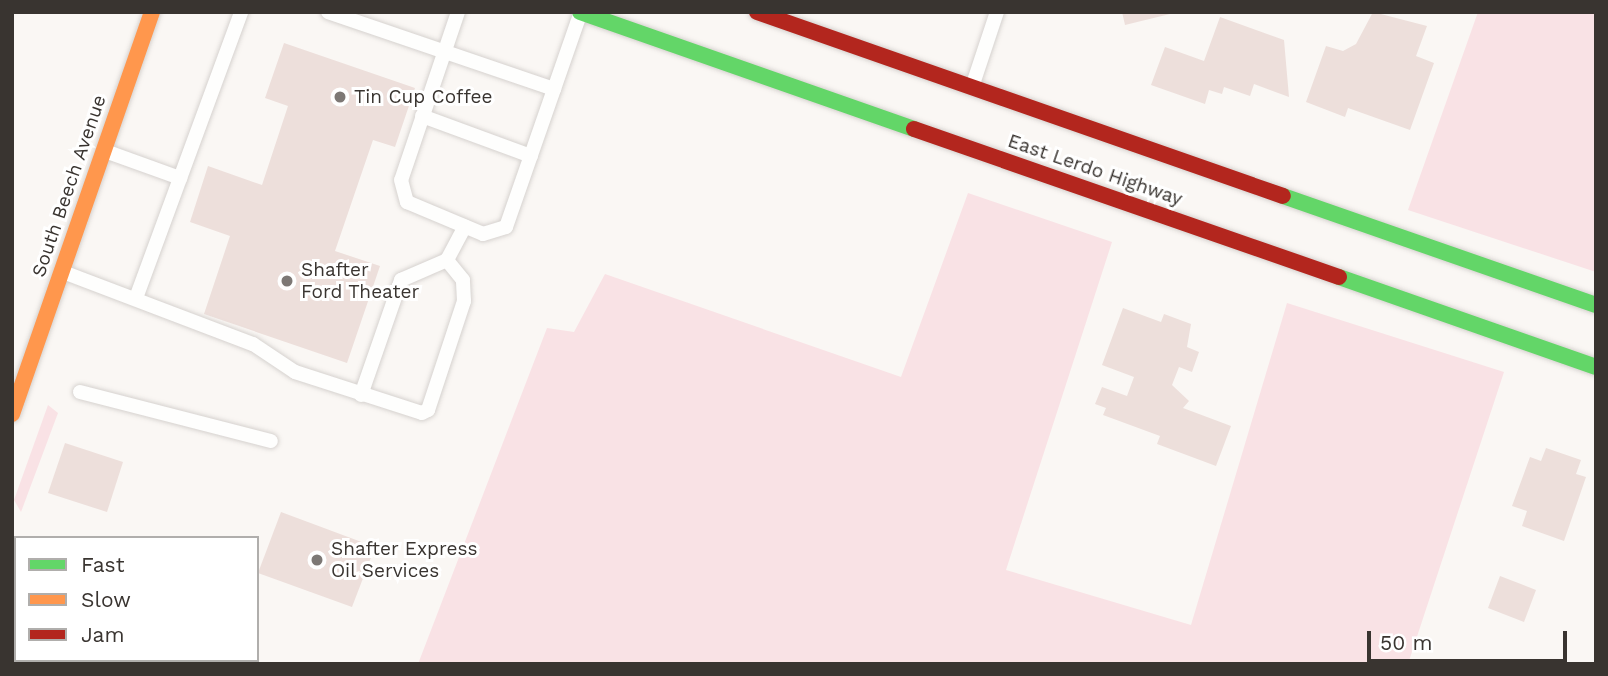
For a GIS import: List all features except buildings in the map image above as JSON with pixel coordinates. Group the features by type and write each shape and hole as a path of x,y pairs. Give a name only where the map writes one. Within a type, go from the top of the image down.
{"main road":[{"name":"South Beech Avenue","path":"12,414 152,12"},
{"name":"East Lerdo Highway","path":"757,12 1596,305"},
{"name":"East Lerdo Highway","path":"580,13 1596,368"}],"lane":[{"path":"136,298 241,12"},
{"path":"328,12 445,49 554,89"},
{"path":"458,12 401,180 407,201 483,234 506,226 580,13"},
{"path":"972,87 997,12"},
{"path":"422,117 531,156"},
{"path":"104,151 180,178"},
{"path":"361,395 401,280 447,260 465,226"},
{"path":"61,272 253,344 295,372 361,395 428,410 464,302 463,280 447,260"},
{"path":"80,392 271,441"}],"shaded area":[{"path":"1478,12 1596,12 1596,272 1408,210"},
{"path":"968,193 1112,242 1006,570 1191,625 1287,303 1504,372 1408,664 418,664 547,328 574,332 605,274 901,377"},
{"path":"48,405 58,413 21,512 14,500"}],"traffic: fast":[{"path":"580,12 914,129"},
{"path":"1283,196 1596,305"},
{"path":"1339,277 1596,367"}],"traffic: slow":[{"path":"12,414 152,12"}],"traffic: jam":[{"path":"757,12 1283,196"},
{"path":"914,129 1339,277"}],"place":[{"name":"Tin Cup Coffee","path":"340,97"},
{"name":"Shafter Ford Theater","path":"287,281"},
{"name":"Shafter Express Oil Services","path":"317,560"}]}
